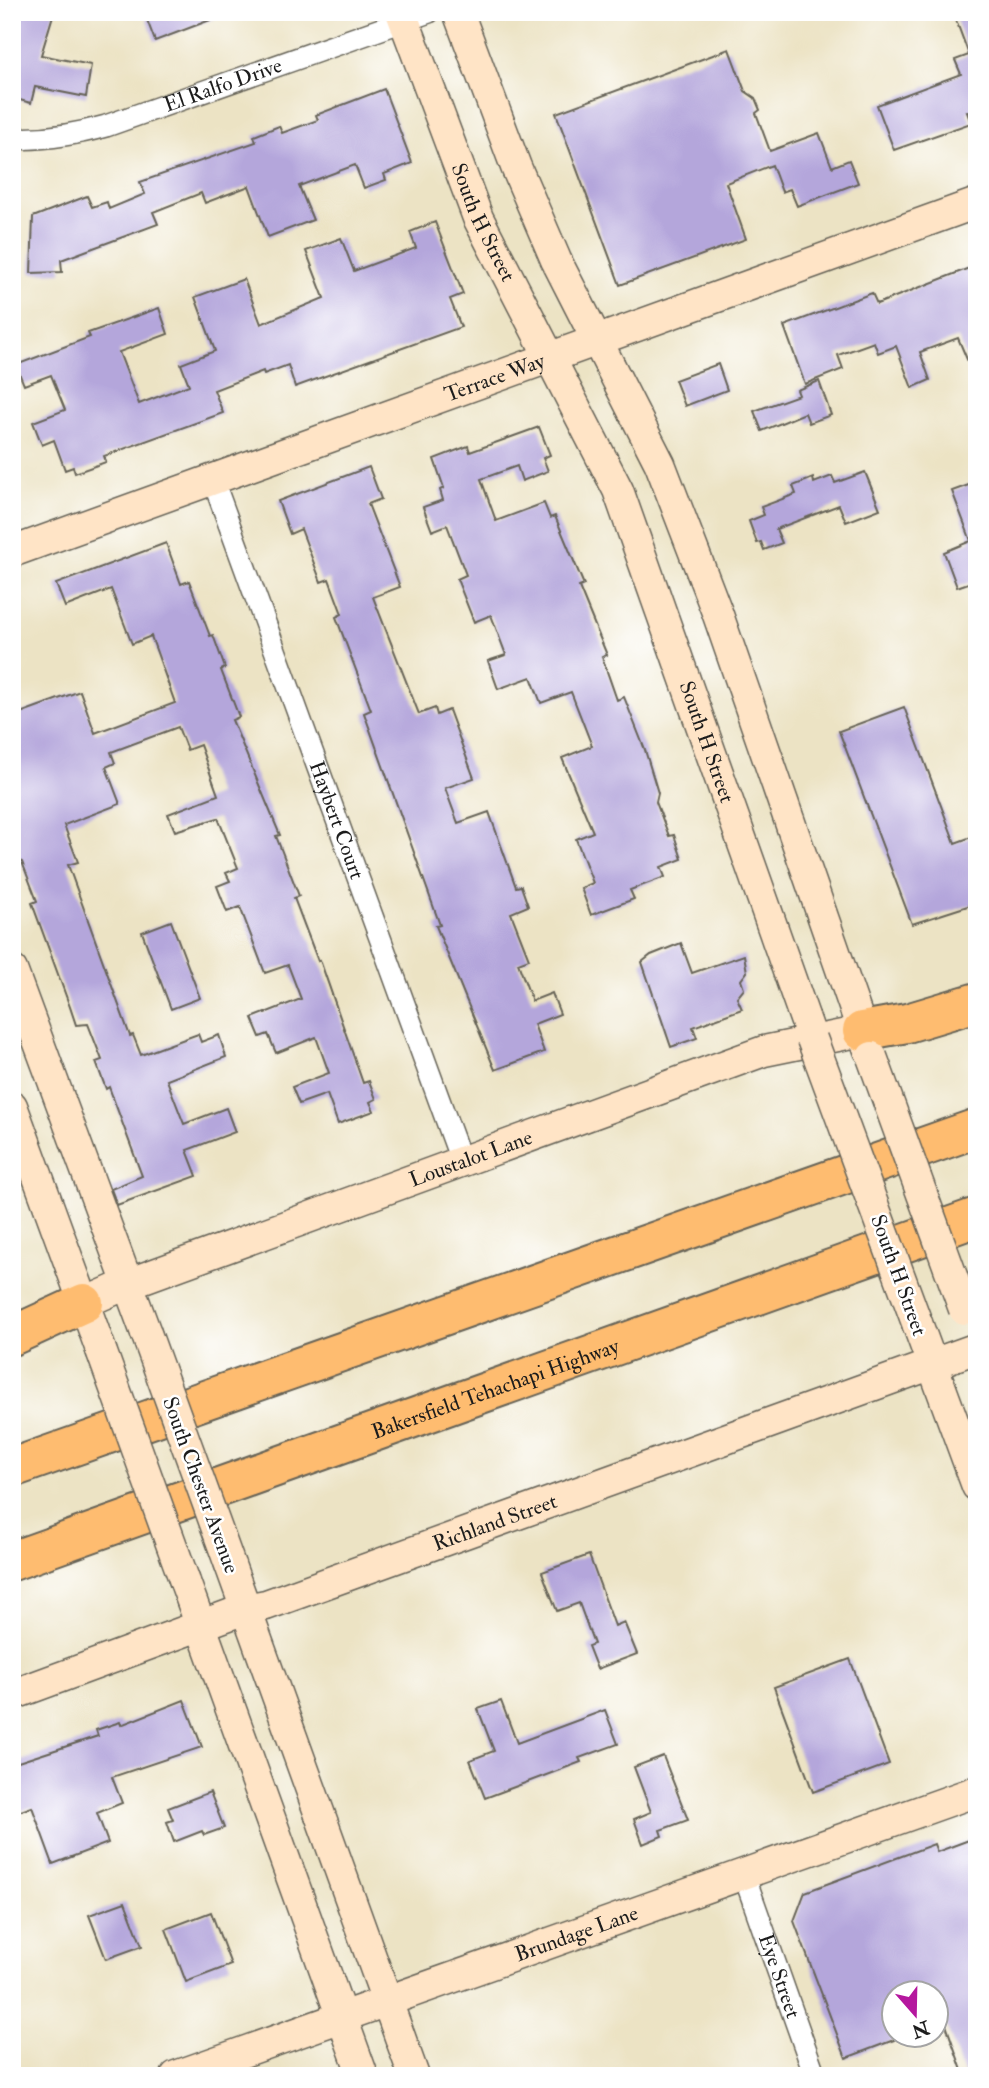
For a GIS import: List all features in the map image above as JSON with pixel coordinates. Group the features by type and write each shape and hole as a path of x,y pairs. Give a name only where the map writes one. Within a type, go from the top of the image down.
{"highway":[{"path":"867,1044 907,1023 977,1002"},
{"path":"12,1468 977,1128"},
{"name":"Bakersfield Tehachapi Highway","path":"12,1561 977,1217"},
{"path":"12,1336 84,1303"}],"main road":[{"path":"458,12 516,167 556,260 660,464 718,612 817,892 867,1044 977,1341"},
{"name":"South H Street","path":"412,15 478,218 618,490 812,1039 977,1486"},
{"name":"Terrace Way","path":"12,552 977,203"},
{"name":"South Chester Avenue","path":"12,970 414,2076"},
{"path":"12,1012 22,1036 48,1071"},
{"name":"Loustalot Lane","path":"84,1303 127,1284 461,1160 764,1051 812,1039 867,1044"},
{"path":"12,1106 363,2076"},
{"name":"Richland Street","path":"12,1695 977,1348"},
{"name":"Brundage Lane","path":"176,2076 977,1790"}],"street":[{"name":"El Ralfo Drive","path":"12,138 37,139 72,135 106,126 412,15"},
{"name":"Haybert Court","path":"213,480 461,1160"},
{"name":"Eye Street","path":"744,1875 815,2076"}],"building":[{"path":"12,12 54,12 41,55 91,65 86,97 35,87 31,103 12,98"},
{"path":"144,12 226,12 226,14 155,41"},
{"path":"953,12 977,12 977,111 967,112 971,123 894,150 877,105 961,74 955,60 969,55"},
{"path":"729,49 745,91 755,98 760,110 756,113 770,151 819,133 832,167 849,160 858,183 797,206 790,189 782,192 772,165 726,183 746,239 620,285 556,113"},
{"path":"384,89 412,163 384,174 386,180 364,188 355,165 299,186 313,220 268,237 249,186 205,203 201,193 153,212 158,224 61,260 62,272 31,273 33,217 87,196 92,207 107,202 109,209 145,194 140,182 256,142 254,136 279,126 282,133 318,120 316,115"},
{"path":"435,222 463,294 450,299 461,327 295,387 288,365 264,374 263,371 214,390 223,413 104,456 106,462 75,473 73,467 65,470 54,440 42,445 33,422 65,410 51,375 24,385 16,365 90,337 88,333 159,308 168,334 119,352 139,404 189,385 181,364 215,351 195,297 244,279 261,324 324,298 306,251 341,238 354,271 416,248 410,232"},
{"path":"977,265 977,383 958,338 920,352 930,380 912,388 896,346 878,353 874,342 838,355 843,369 805,384 784,326 872,293 877,304"},
{"path":"718,364 727,390 685,406 675,380"},
{"path":"819,381 831,415 809,423 805,413 762,431 754,411 799,395 797,390"},
{"path":"539,427 550,455 543,458 548,471 522,481 517,466 481,479 496,521 544,503 550,518 555,516 584,585 579,587 607,655 602,657 617,700 624,697 645,750 658,793 656,802 669,836 674,835 682,859 661,867 665,877 630,890 634,899 591,915 581,888 593,883 576,839 593,832 562,758 592,746 571,692 541,703 531,677 498,689 488,661 506,655 491,615 474,622 457,579 466,575 447,525 432,531 423,507 443,500 440,490 444,488 434,459 468,446 470,452"},
{"path":"369,467 381,499 368,504 400,587 373,597 419,714 435,708 437,715 449,710 474,778 445,788 458,823 489,812 516,887 521,886 528,906 511,913 529,959 518,963 532,1001 552,993 560,1014 534,1024 544,1052 495,1070 436,926 440,925 364,713 371,710 336,617 342,614 329,579 321,582 301,529 290,534 278,501"},
{"path":"865,472 880,509 846,522 839,505 776,529 782,543 764,550 761,542 757,543 749,521 764,515 761,507 796,494 793,486 813,478 814,483 832,476 835,483"},
{"path":"977,482 977,580 957,587 944,552 971,541 952,491"},
{"path":"166,543 181,584 189,581 210,636 213,635 225,668 221,670 239,717 232,720 280,835 276,836 299,896 294,898 318,961 320,960 363,1083 369,1081 376,1099 370,1102 374,1111 338,1124 327,1094 299,1104 292,1087 329,1073 316,1037 276,1053 268,1034 260,1037 252,1018 301,999 288,965 265,973 240,907 227,912 217,886 230,881 226,873 238,868 218,818 175,831 168,814 218,795 200,745 187,750 178,727 111,752 115,763 106,767 120,804 64,825 78,862 68,865 130,1036 133,1035 141,1055 198,1034 201,1042 219,1035 226,1057 167,1080 184,1124 226,1108 235,1132 187,1150 197,1176 117,1205 111,1189 142,1176 109,1087 106,1089 96,1062 102,1060 88,1024 76,1025 32,903 37,901 22,862 12,858 12,716 80,691 95,733 175,703 151,636 132,644 111,589 65,607 56,584"},
{"path":"904,707 955,843 977,835 977,903 912,924 839,731"},
{"path":"171,921 200,998 171,1009 142,932"},
{"path":"681,943 692,973 744,955 747,972 741,980 744,989 737,998 742,1009 693,1027 697,1038 671,1047 642,962 651,955"},
{"path":"589,1555 615,1626 624,1622 637,1654 597,1669 588,1646 594,1644 579,1603 557,1611 542,1572"},
{"path":"850,1659 889,1764 813,1792 774,1687"},
{"path":"184,1700 202,1747 112,1777 122,1803 97,1813 108,1843 53,1864 32,1807 12,1814 12,1764 98,1736 96,1730 120,1722 121,1725"},
{"path":"501,1701 517,1743 605,1710 618,1744 579,1758 581,1762 485,1798 470,1760 494,1751 478,1709"},
{"path":"663,1756 688,1820 660,1830 662,1836 643,1844 634,1819 651,1812 634,1767"},
{"path":"210,1792 224,1828 204,1835 202,1831 174,1842 167,1822 173,1820 168,1808"},
{"path":"977,1837 977,2076 964,2076 950,2036 950,1980 880,1980 880,2045 846,2058 794,1921 805,1892 934,1844 937,1852"},
{"path":"125,1902 142,1946 106,1959 89,1915"},
{"path":"211,1912 231,1965 186,1982 166,1929"}]}
